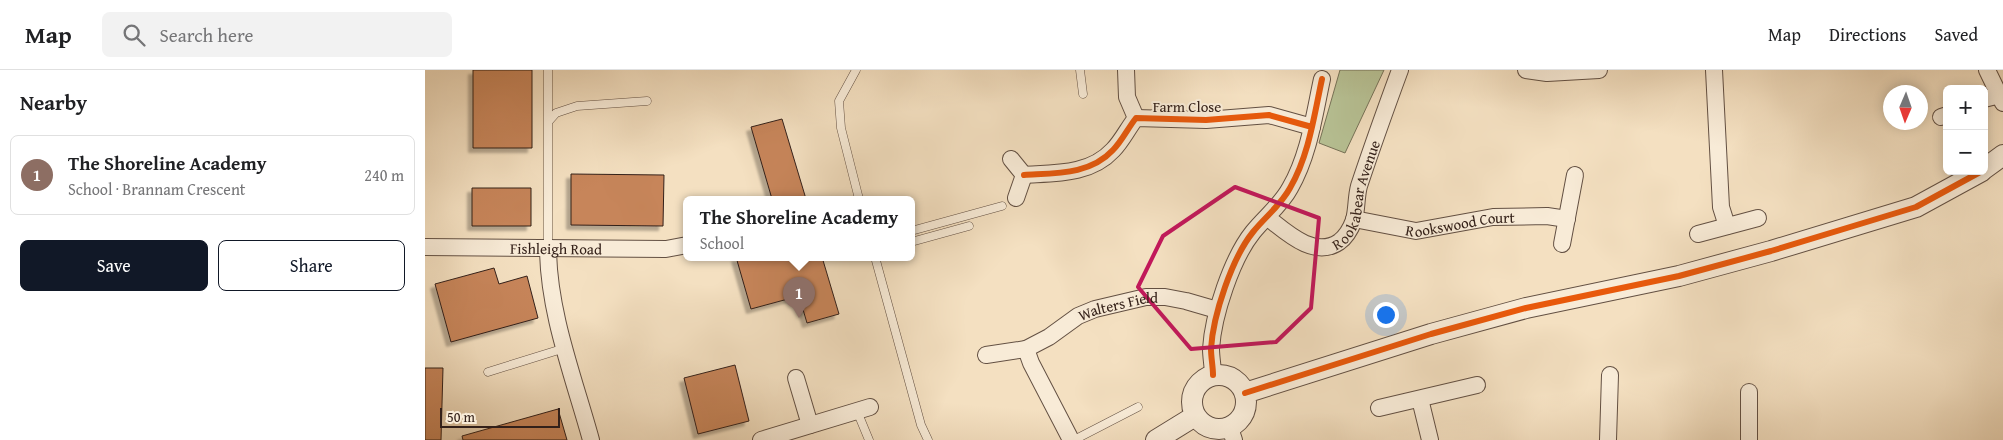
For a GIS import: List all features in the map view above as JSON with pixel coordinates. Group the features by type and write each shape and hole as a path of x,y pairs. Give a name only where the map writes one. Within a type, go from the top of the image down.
{"street":[{"name":"Farm Close","path":"1126,70 1127,97 1136,118"},
{"name":"Rookabear Avenue","path":"1268,218 1299,240 1319,247 1330,246 1339,242 1348,233 1354,219 1359,188 1400,70"},
{"path":"1526,70 1547,73 1599,70"},
{"path":"1714,70 1721,207 1727,226"},
{"path":"1987,70 1996,99"},
{"path":"1213,375 1211,349 1217,310 1239,253 1253,232 1268,218 1289,190 1304,156 1322,79"},
{"name":"Farm Close","path":"1136,118 1205,120 1269,114 1312,127"},
{"name":"Farm Close","path":"1024,175 1075,171 1090,166 1113,150 1136,118"},
{"path":"1988,166 2003,156"},
{"path":"1009,202 1024,175 1011,159"},
{"path":"1562,244 1575,175"},
{"path":"1245,394 1440,331 1526,308 1679,276 1780,248 1915,207 1974,175"},
{"name":"Rookswood Court","path":"1354,219 1416,230 1493,217 1547,216 1567,219"},
{"path":"1698,234 1758,218"},
{"name":"Fishleigh Road","path":"425,247 666,249 683,246"},
{"path":"548,247 548,276 565,348 591,440"},
{"name":"Walters Field","path":"986,355 1026,349 1049,337 1078,316 1095,309 1146,297 1165,297 1217,310"},
{"path":"1026,349 1031,363 1072,440"},
{"path":"1213,375 1222,375 1233,379 1245,394 1246,405 1243,416 1232,434 1201,424 1191,407 1192,396 1196,387 1202,380 1213,375"},
{"path":"1609,440 1610,375"},
{"path":"796,378 810,425"},
{"path":"1379,408 1477,385"},
{"path":"1749,392 1749,440"},
{"path":"1420,398 1430,440"},
{"path":"761,440 863,409"},
{"path":"1156,440 1195,416"}],"lane":[{"path":"548,70 548,247"},
{"path":"856,70 839,101 841,128 858,196"},
{"path":"1080,70 1083,94"},
{"path":"548,122 556,113 577,106 647,101"},
{"path":"915,230 1009,202"},
{"path":"915,241 969,226"},
{"path":"876,261 921,425 928,440"},
{"path":"488,372 565,348"},
{"path":"1072,440 1138,407"},
{"path":"863,409 869,440"}],"highlighted area":[{"path":"1235,187 1319,218 1311,308 1276,342 1191,349 1138,287 1163,236"}],"green space":[{"path":"1340,70 1384,70 1345,153 1319,143"}],"building":[{"path":"473,70 532,70 532,148 473,148"},
{"path":"782,119 805,196 771,196 751,127"},
{"path":"571,174 664,175 663,226 571,225"},
{"path":"472,188 531,188 531,226 472,226"},
{"path":"737,261 823,261 839,314 807,323 799,296 751,309"},
{"path":"494,268 499,284 527,276 538,318 451,342 435,284"},
{"path":"735,365 749,421 698,434 684,378"},
{"path":"425,368 443,368 441,440 425,440"},
{"path":"558,409 567,440 463,440 462,436"}],"cycle path":[{"path":"1213,375 1211,349 1215,320 1231,271 1245,243 1282,200 1297,175 1310,135 1322,79"},
{"path":"1024,175 1060,173 1094,164 1113,150 1136,118 1206,120 1269,115 1312,127"},
{"path":"1245,393 1431,334 1526,308 1679,276 1771,251 1916,207 1975,175"}],"place":[{"name":"The Shoreline Academy","path":"799,318"}]}
